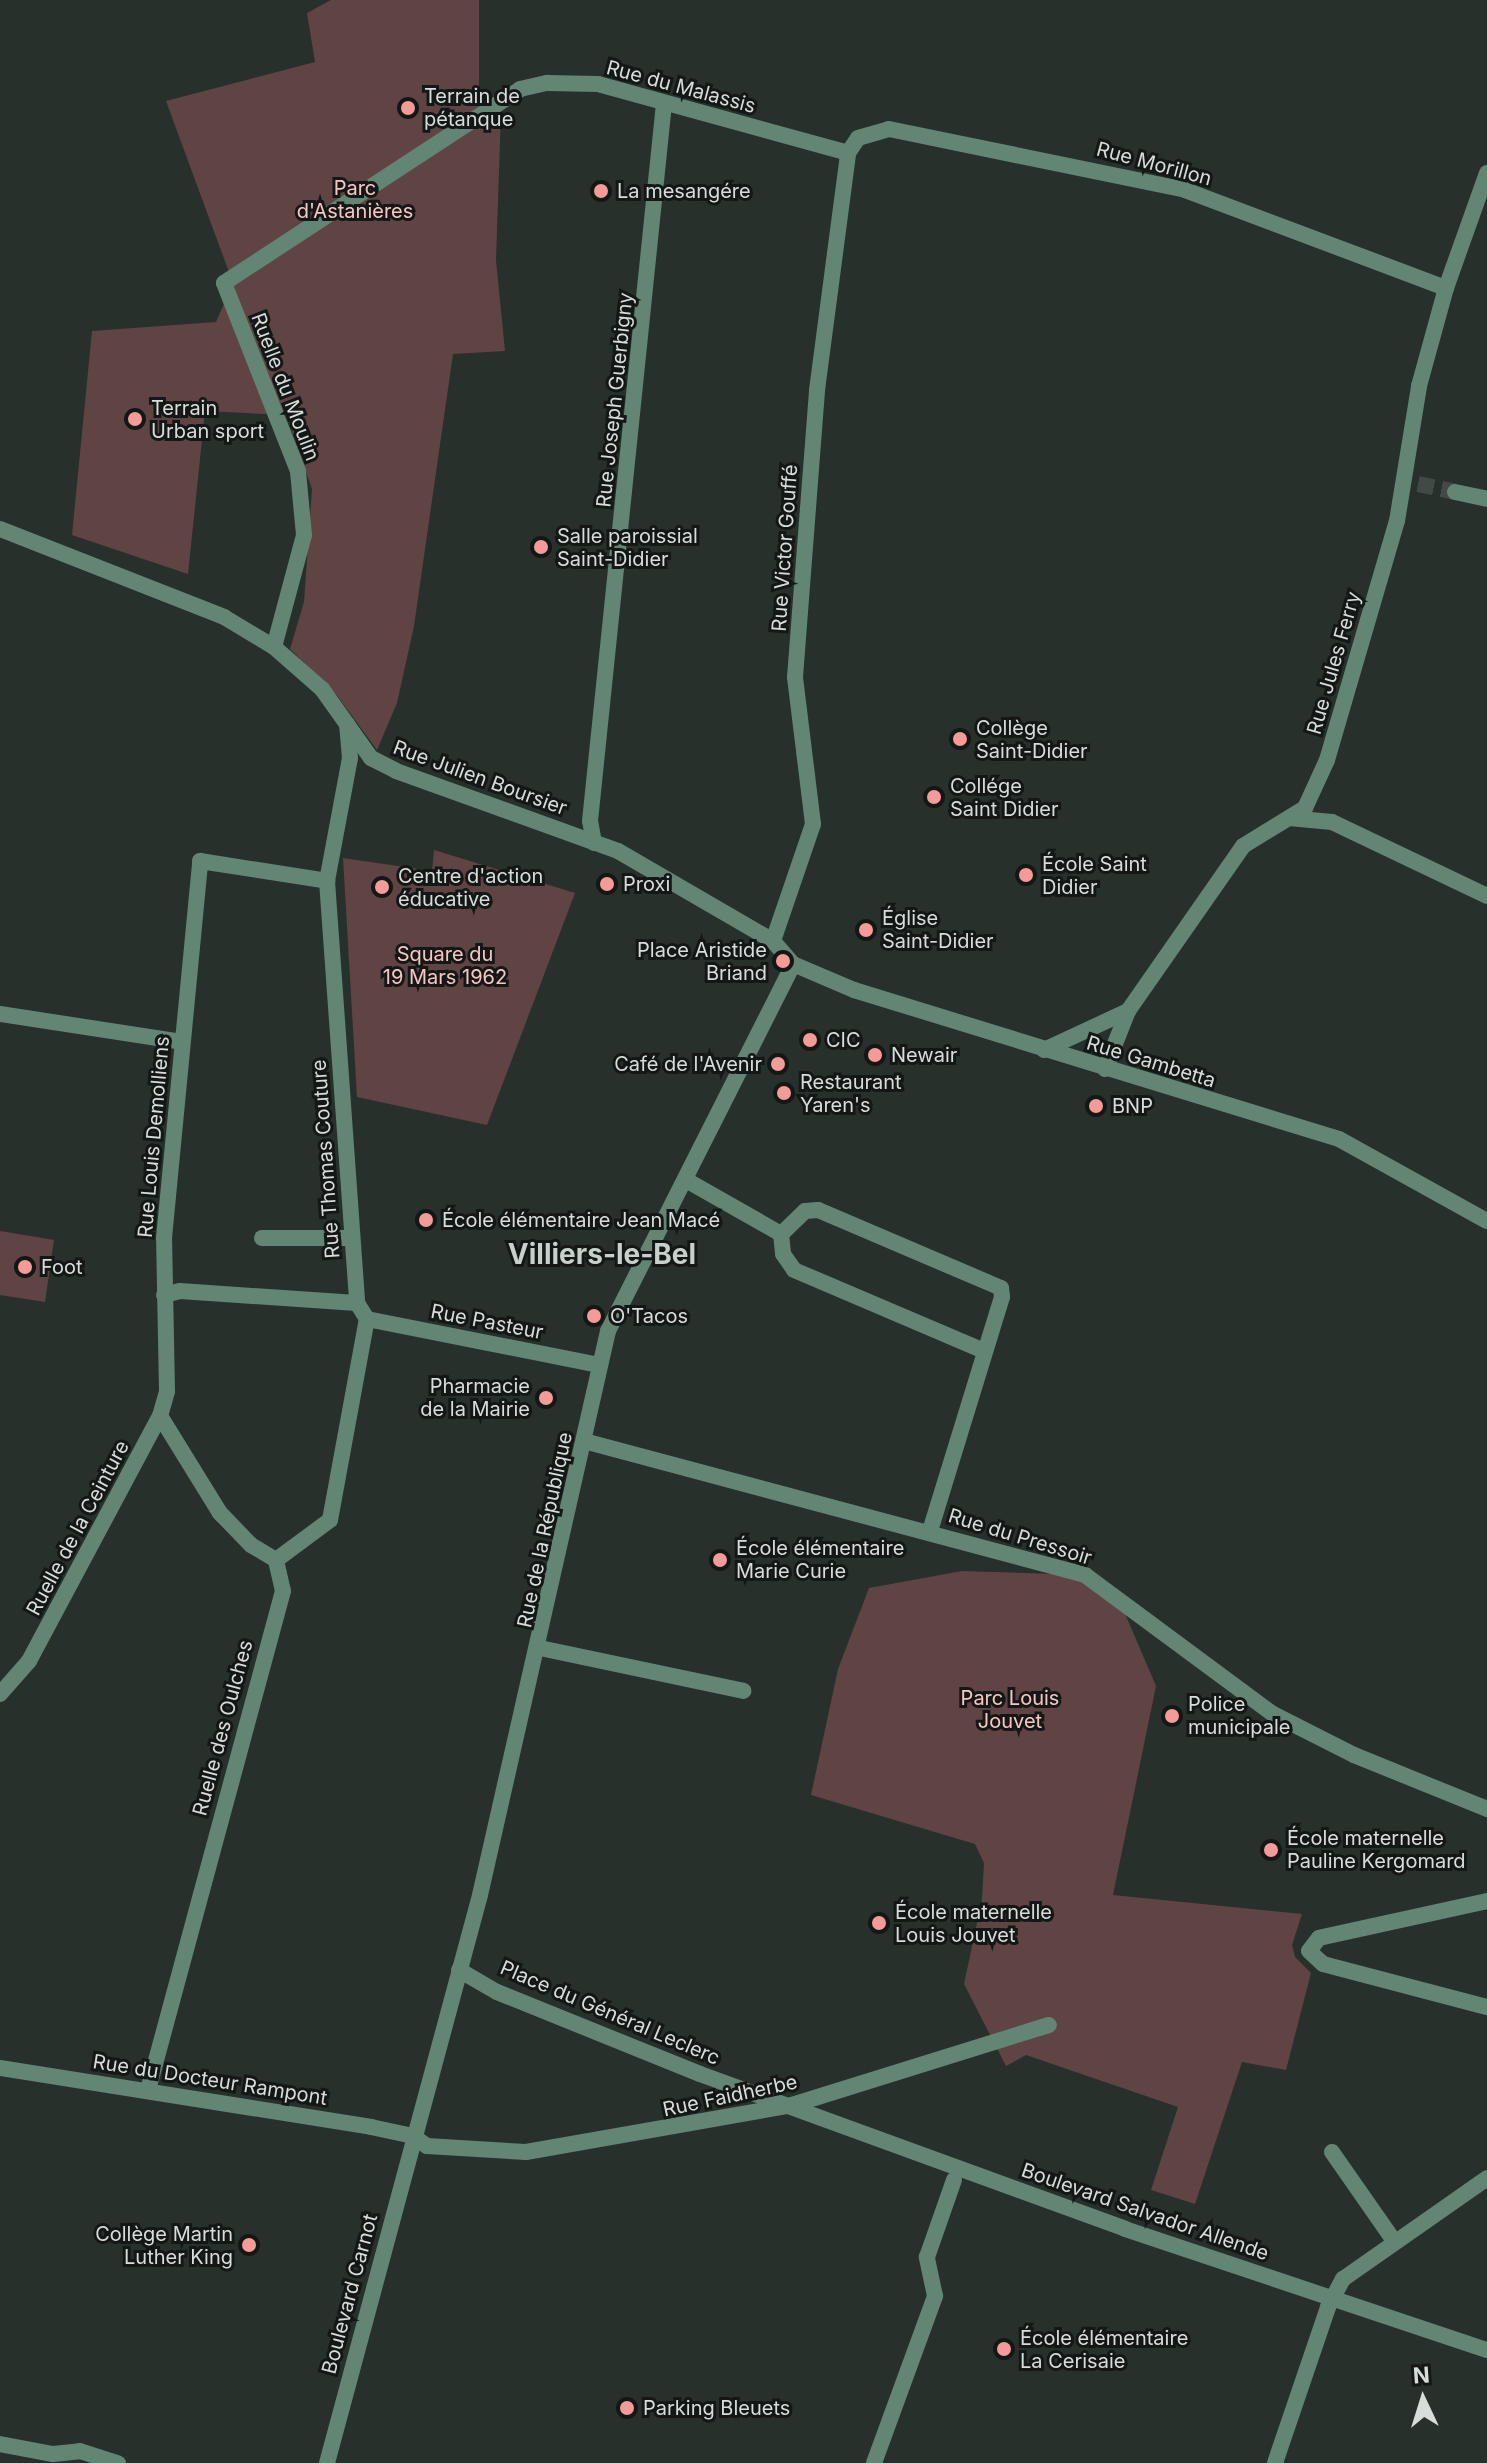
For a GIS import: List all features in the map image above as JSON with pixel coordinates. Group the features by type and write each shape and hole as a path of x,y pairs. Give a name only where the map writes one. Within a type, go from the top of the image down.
{"street":[{"name":"Rue du Malassis","path":"224,283 520,89 547,83 598,84 848,153"},
{"name":"Rue Joseph Guerbigny","path":"594,843 589,827 664,104"},
{"name":"Rue Morillon","path":"848,153 858,138 889,129 1185,190 1446,288"},
{"name":"Rue Victor Gouffé","path":"773,941 813,824 795,677 817,390 848,153"},
{"name":"Rue Jules Ferry","path":"1105,1069 1128,1011 1243,846 1305,808 1327,760 1410,483 1415,414 1446,288 1487,173"},
{"name":"Ruelle du Moulin","path":"224,283 298,471 304,535 274,647"},
{"path":"1455,492 1487,499"},
{"name":"Rue Julien Boursier","path":"0,529 224,617 274,647 322,689 371,758 396,771 594,843 773,941 793,964"},
{"name":"Rue Thomas Couture","path":"347,722 350,758 327,881 351,1238 357,1303 367,1319"},
{"path":"1288,818 1332,822 1487,896"},
{"name":"Rue Louis Demolliens","path":"160,1416 167,1391 164,1295 182,1042 200,861 327,881"},
{"name":"Rue Gambetta","path":"793,964 854,990 1339,1139 1487,1221"},
{"name":"Rue de la République","path":"413,2136 459,1970 540,1648 599,1365 635,1270 686,1180 793,964"},
{"path":"1044,1050 1128,1011"},
{"path":"0,1014 182,1042"},
{"path":"686,1180 781,1234"},
{"path":"781,1234 805,1211 818,1210 993,1282 1002,1297 930,1531"},
{"path":"781,1234 783,1254 794,1270 984,1351"},
{"path":"262,1238 351,1238"},
{"path":"164,1295 180,1291 357,1303"},
{"path":"160,1416 220,1513 251,1545 276,1560 330,1520 367,1319"},
{"name":"Rue Pasteur","path":"367,1319 599,1365"},
{"name":"Ruelle de la Ceinture","path":"0,1694 29,1661 160,1416"},
{"name":"Rue du Pressoir","path":"584,1441 930,1531 1085,1575 1273,1714 1354,1755 1487,1809"},
{"name":"Ruelle des Oulches","path":"148,2090 283,1591 276,1560"},
{"path":"540,1648 744,1691"},
{"path":"1487,1901 1319,1938 1309,1951 1323,1964 1487,2007"},
{"name":"Place du Général Leclerc","path":"459,1970 512,1998 700,2074 792,2105"},
{"name":"Rue Faidherbe","path":"413,2136 427,2146 526,2152 792,2105 1049,2025"},
{"name":"Rue du Docteur Rampont","path":"0,2068 413,2136"},
{"name":"Boulevard Salvador Allende","path":"792,2105 1125,2229 1487,2350"},
{"name":"Boulevard Carnot","path":"327,2463 413,2136"},
{"path":"1332,2152 1394,2241"},
{"path":"1275,2463 1332,2296 1343,2279 1487,2178"},
{"path":"874,2463 935,2296 927,2257 954,2180"},
{"path":"0,2444 66,2458 80,2451 118,2463"}],"green space":[{"name":"Parc d'Astanières","path":"331,0 479,0 479,112 501,113 496,260 505,351 453,354 414,626 397,703 377,750 336,694 290,649 304,602 312,489 286,415 205,411 188,574 72,535 92,331 216,322 233,283 166,101 315,62 307,13"},
{"name":"Square du 19 Mars 1962","path":"434,850 575,893 487,1125 357,1097 343,858 432,871"},
{"name":"Foot","path":"0,1231 54,1240 45,1302 0,1295"},
{"name":"Parc Louis Jouvet","path":"962,1571 1085,1575 1117,1595 1156,1686 1113,1895 1302,1914 1292,1945 1295,1957 1311,1973 1286,2070 1242,2062 1195,2204 1151,2190 1178,2107 1026,2055 1006,2066 964,1984 982,1899 984,1863 975,1844 811,1795 838,1669 869,1588"}],"tunnel":[{"path":"1418,484 1455,492"}],"place":[{"name":"Terrain de pétanque","path":"408,108"},
{"name":"La mesangére","path":"601,191"},
{"name":"Terrain Urban sport","path":"135,419"},
{"name":"Salle paroissial Saint-Didier","path":"541,547"},
{"name":"Collège Saint-Didier","path":"960,739"},
{"name":"Collége Saint Didier","path":"934,797"},
{"name":"École Saint Didier","path":"1026,875"},
{"name":"Proxi","path":"607,884"},
{"name":"Centre d'action éducative","path":"382,887"},
{"name":"Église Saint-Didier","path":"866,930"},
{"name":"Place Aristide Briand","path":"783,961"},
{"name":"CIC","path":"810,1040"},
{"name":"Newair","path":"875,1055"},
{"name":"Café de l'Avenir","path":"778,1064"},
{"name":"Restaurant Yaren's","path":"784,1093"},
{"name":"BNP","path":"1096,1106"},
{"name":"École élémentaire Jean Macé","path":"426,1220"},
{"name":"Foot","path":"25,1267"},
{"name":"O'Tacos","path":"594,1316"},
{"name":"Pharmacie de la Mairie","path":"546,1398"},
{"name":"École élémentaire Marie Curie","path":"720,1560"},
{"name":"Police municipale","path":"1172,1716"},
{"name":"École maternelle Pauline Kergomard","path":"1271,1850"},
{"name":"École maternelle Louis Jouvet","path":"879,1923"},
{"name":"Collège Martin Luther King","path":"249,2245"},
{"name":"École élémentaire La Cerisaie","path":"1004,2349"},
{"name":"Parking Bleuets","path":"627,2408"}],"district":[{"name":"Villiers-le-Bel","path":"602,1254"}]}
